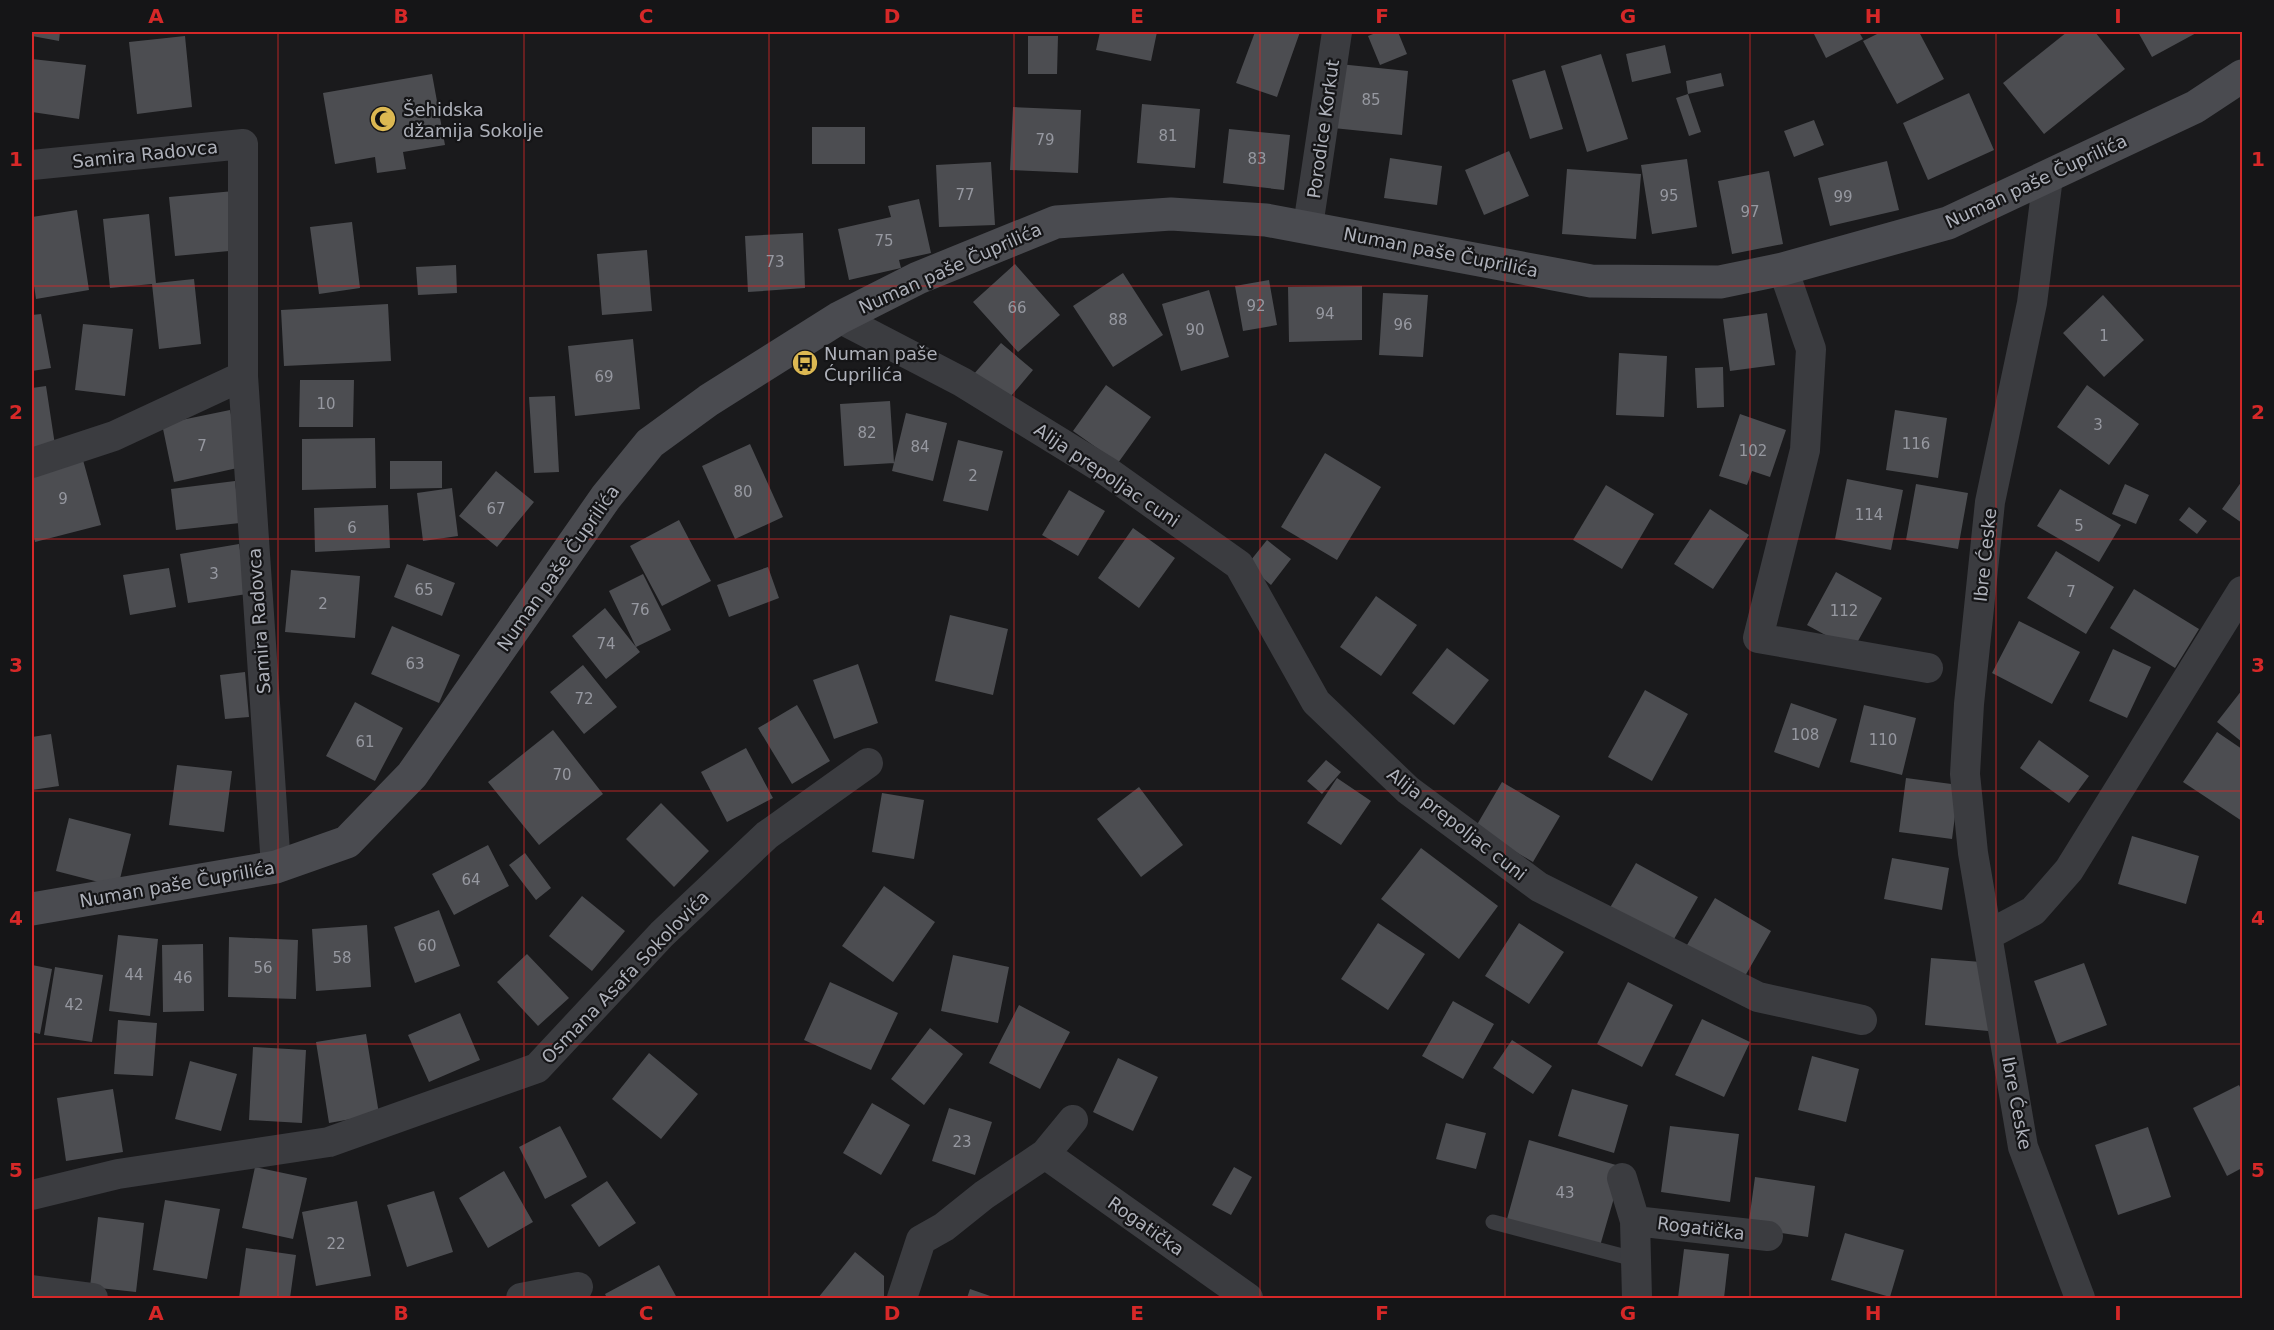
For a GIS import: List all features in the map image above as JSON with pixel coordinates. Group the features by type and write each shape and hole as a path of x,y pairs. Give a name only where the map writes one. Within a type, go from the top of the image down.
{"street":[{"name":"Porodice Korkut","path":"1308,226 1337,32"},
{"name":"Numan paše Čuprilića","path":"32,909 276,867 347,842 412,775 606,497 650,444 709,400 839,318 918,278 1056,222 1171,214 1266,220 1308,226 1591,281 1720,282 1783,270 1948,223 2195,107 2242,76"},
{"name":"Samira Radovca","path":"32,165 243,144 243,376 276,867"},
{"name":"Ibre Ćeske","path":"2048,177 2032,303 1990,502 1969,704 1965,774 1973,853 2023,1147 2080,1299"},
{"path":"1783,270 1811,349 1804,450 1758,638 1928,668"},
{"name":"Alija prepoljac cuni","path":"839,318 982,394 1108,472 1239,566 1316,702 1408,790 1539,887 1758,997 1862,1020"},
{"path":"32,463 114,436 243,376"},
{"path":"1988,935 2033,911 2069,870 2129,777 2242,591"},
{"name":"Osmana Asafa Sokolovića","path":"32,1195 118,1174 329,1142 537,1068 662,934 767,835 868,763"},
{"path":"902,1299 921,1240 944,1227 984,1195 1045,1154 1073,1120"},
{"name":"Rogatička","path":"1045,1154 1248,1299"},
{"name":"Rogatička","path":"1622,1178 1635,1221 1636,1299"},
{"name":"Rogatička","path":"1635,1221 1768,1236"},
{"path":"521,1299 578,1287"},
{"path":"32,1290 93,1299"}],"lane":[{"path":"1493,1222 1634,1259"}],"building":[{"path":"32,32 60,32 59,41 32,36"},
{"path":"1100,32 1157,32 1151,61 1096,50"},
{"path":"1255,32 1300,32 1277,97 1236,83"},
{"path":"1378,32 1398,32 1407,54 1380,65 1368,36"},
{"path":"1813,32 1859,32 1863,39 1826,58"},
{"path":"1881,32 1919,32 1944,79 1897,104 1863,41"},
{"path":"2067,32 2095,32 2125,69 2044,134 2003,83"},
{"path":"2138,32 2198,32 2152,57"},
{"path":"185,36 192,107 137,114 129,42"},
{"path":"1028,36 1058,36 1057,74 1028,74"},
{"path":"1665,45 1671,73 1632,82 1626,54"},
{"path":"1601,54 1628,139 1587,152 1561,66"},
{"path":"32,59 86,65 79,119 32,112"},
{"path":"1339,64 1408,71 1402,135 1333,128"},
{"path":"1545,70 1563,129 1530,139 1512,80"},
{"path":"1721,73 1724,86 1688,94 1686,81"},
{"name":"Šehidska džamija Sokolje","path":"432,74 445,145 403,152 406,169 377,173 375,157 335,164 323,93"},
{"path":"1969,93 1994,150 1928,180 1903,123"},
{"path":"1688,94 1701,132 1689,136 1676,98"},
{"path":"1142,104 1200,109 1195,168 1137,163"},
{"path":"1013,107 1081,110 1078,173 1010,170"},
{"path":"1814,120 1824,145 1794,157 1784,131"},
{"path":"812,127 865,127 865,164 812,164"},
{"path":"1229,129 1290,135 1284,190 1223,183"},
{"path":"1509,151 1529,196 1484,215 1465,170"},
{"path":"1390,158 1442,166 1437,205 1384,198"},
{"path":"1687,159 1697,227 1652,234 1641,165"},
{"path":"1887,161 1899,210 1830,226 1818,178"},
{"path":"991,162 995,225 939,227 936,165"},
{"path":"1567,169 1641,174 1636,239 1562,234"},
{"path":"1769,171 1783,244 1732,254 1718,181"},
{"path":"234,191 240,250 175,256 169,197"},
{"path":"919,199 931,253 899,260 901,268 849,280 838,229 891,217 888,206"},
{"path":"77,210 89,290 36,299 32,271 32,217"},
{"path":"149,214 156,283 194,279 201,344 159,349 152,284 110,288 103,219"},
{"path":"352,222 360,288 319,294 310,227"},
{"path":"803,233 805,288 748,292 745,236"},
{"path":"647,250 652,311 602,315 597,254"},
{"path":"1015,264 1060,315 1018,352 973,302"},
{"path":"456,265 457,293 418,295 416,267"},
{"path":"1123,273 1163,335 1113,367 1073,306"},
{"path":"1269,280 1277,325 1243,331 1235,286"},
{"path":"1362,286 1362,340 1289,342 1288,287"},
{"path":"1209,290 1229,357 1181,371 1162,304"},
{"path":"1383,293 1428,295 1423,357 1379,355"},
{"path":"2103,295 2144,340 2104,377 2063,333"},
{"path":"388,304 391,361 284,366 281,310"},
{"path":"1767,313 1775,365 1730,371 1723,319"},
{"path":"41,314 51,368 32,371 32,315"},
{"path":"83,324 133,329 125,396 75,390"},
{"path":"633,339 640,409 575,416 568,346"},
{"path":"1001,343 1033,370 1006,402 973,375"},
{"path":"1619,353 1667,356 1664,417 1616,415"},
{"path":"1723,367 1724,407 1697,408 1695,368"},
{"path":"300,380 354,380 353,427 299,427"},
{"path":"1106,385 1151,417 1118,463 1073,431"},
{"path":"2087,385 2139,424 2109,465 2057,427"},
{"path":"46,386 55,445 32,449 32,388"},
{"path":"555,396 559,472 534,473 529,397"},
{"path":"890,401 894,463 844,466 840,404"},
{"path":"230,410 242,467 174,482 162,424"},
{"path":"1895,410 1947,418 1938,478 1886,470"},
{"path":"906,413 947,423 933,481 892,471"},
{"path":"1740,414 1786,430 1770,477 1752,471 1747,485 1719,476"},
{"path":"375,438 376,488 302,490 302,439"},
{"path":"958,440 1003,451 988,511 943,501"},
{"path":"750,444 783,517 735,539 702,466"},
{"path":"1325,453 1381,487 1337,560 1281,527"},
{"path":"83,460 101,525 35,542 32,528 32,474"},
{"path":"390,461 442,461 442,488 390,489"},
{"path":"496,471 534,502 497,547 459,516"},
{"path":"1847,479 1903,490 1891,550 1835,539"},
{"path":"235,481 240,523 176,530 171,489"},
{"path":"2242,481 2242,523 2222,509"},
{"path":"1916,484 1968,493 1958,549 1906,540"},
{"path":"2125,484 2149,495 2136,524 2112,514"},
{"path":"1606,485 1654,514 1622,569 1573,540"},
{"path":"452,488 458,536 423,541 417,493"},
{"path":"2060,489 2121,525 2099,562 2037,526"},
{"path":"1069,490 1105,511 1078,556 1042,535"},
{"path":"388,505 390,548 315,552 314,508"},
{"path":"2189,507 2207,521 2197,534 2179,520"},
{"path":"1710,509 1749,535 1713,589 1674,564"},
{"path":"679,520 711,581 662,606 630,546"},
{"path":"1133,528 1175,558 1139,608 1098,578"},
{"path":"1267,540 1291,559 1271,585 1247,565"},
{"path":"239,544 247,594 188,603 180,554"},
{"path":"2056,551 2114,587 2086,634 2027,598"},
{"path":"407,564 455,583 442,616 394,597"},
{"path":"768,567 779,598 729,617 717,585"},
{"path":"169,568 176,607 130,615 123,575"},
{"path":"291,570 360,576 355,638 285,632"},
{"path":"1836,572 1882,598 1853,650 1807,625"},
{"path":"643,574 671,630 636,647 609,591"},
{"path":"2134,589 2199,629 2175,668 2110,628"},
{"path":"1376,596 1417,625 1381,676 1340,647"},
{"path":"605,608 640,652 606,679 572,636"},
{"path":"950,615 1008,629 993,695 935,681"},
{"path":"2019,621 2080,652 2052,704 1992,673"},
{"path":"392,626 460,655 439,703 371,674"},
{"path":"1447,648 1489,680 1454,725 1412,693"},
{"path":"2113,649 2151,667 2127,718 2089,701"},
{"path":"858,664 878,723 834,739 813,680"},
{"path":"583,665 617,707 584,734 550,692"},
{"path":"245,672 249,717 225,719 220,675"},
{"path":"1645,690 1688,714 1652,781 1608,757"},
{"path":"2242,690 2242,742 2217,722"},
{"path":"355,702 403,728 375,781 326,756"},
{"path":"1791,703 1837,719 1819,768 1774,752"},
{"path":"797,705 830,761 792,784 758,728"},
{"path":"1864,705 1916,718 1902,775 1850,762"},
{"path":"553,730 603,794 539,845 488,782"},
{"path":"2217,732 2242,749 2242,821 2183,782"},
{"path":"51,734 59,786 32,790 32,737"},
{"path":"2039,740 2089,776 2069,803 2020,768"},
{"path":"746,748 773,798 727,822 701,772"},
{"path":"1326,760 1341,772 1322,794 1307,781"},
{"path":"177,765 232,771 224,832 169,825"},
{"path":"1337,778 1371,801 1341,845 1307,823"},
{"path":"1906,778 1959,785 1952,839 1899,832"},
{"path":"1502,782 1560,816 1533,862 1475,828"},
{"path":"1139,787 1183,845 1141,877 1097,819"},
{"path":"882,793 924,800 914,859 872,852"},
{"path":"661,803 709,851 674,887 626,839"},
{"path":"69,818 131,834 118,887 56,871"},
{"path":"2132,836 2199,856 2186,904 2118,884"},
{"path":"488,845 509,886 454,915 432,874"},
{"path":"1421,848 1498,906 1459,959 1381,899"},
{"path":"525,853 551,888 536,900 509,865"},
{"path":"1892,858 1949,868 1942,910 1884,899"},
{"path":"1636,863 1698,897 1670,946 1608,911"},
{"path":"884,886 935,922 893,982 842,946"},
{"path":"582,896 625,931 592,971 549,936"},
{"path":"1715,898 1771,931 1741,983 1684,950"},
{"path":"439,910 460,966 415,983 394,927"},
{"path":"1378,923 1425,954 1388,1010 1341,979"},
{"path":"1519,923 1564,952 1529,1004 1485,976"},
{"path":"367,925 371,987 316,991 312,929"},
{"path":"118,935 158,939 150,1016 109,1011"},
{"path":"229,937 298,940 296,999 228,997"},
{"path":"203,944 204,1011 163,1012 162,945"},
{"path":"527,954 569,998 538,1026 497,982"},
{"path":"953,955 1009,967 998,1023 941,1011"},
{"path":"1931,958 1994,963 1988,1031 1925,1025"},
{"path":"2084,963 2107,1025 2057,1044 2034,981"},
{"path":"32,965 52,969 40,1034 32,1032"},
{"path":"55,967 103,975 92,1042 44,1035"},
{"path":"830,982 898,1013 871,1070 804,1040"},
{"path":"1628,982 1673,1005 1642,1067 1597,1044"},
{"path":"1453,1001 1494,1024 1463,1079 1422,1056"},
{"path":"1019,1005 1070,1032 1040,1089 989,1063"},
{"path":"460,1013 480,1060 429,1082 408,1035"},
{"path":"1702,1019 1750,1042 1724,1097 1675,1075"},
{"path":"118,1020 157,1023 153,1076 114,1074"},
{"path":"930,1028 963,1054 924,1105 891,1079"},
{"path":"366,1034 379,1114 329,1123 316,1042"},
{"path":"1512,1040 1552,1066 1533,1094 1493,1068"},
{"path":"253,1047 306,1050 302,1123 249,1120"},
{"path":"649,1053 698,1094 661,1139 612,1099"},
{"path":"1812,1056 1859,1069 1846,1122 1798,1110"},
{"path":"1118,1058 1158,1077 1133,1131 1093,1112"},
{"path":"190,1061 237,1074 221,1131 175,1119"},
{"path":"2239,1085 2242,1091 2242,1168 2227,1176 2193,1108"},
{"path":"113,1089 123,1152 66,1161 57,1098"},
{"path":"1572,1089 1628,1105 1614,1153 1558,1136"},
{"path":"872,1103 910,1125 881,1175 843,1153"},
{"path":"949,1108 992,1122 975,1175 932,1161"},
{"path":"1446,1123 1486,1133 1476,1169 1436,1159"},
{"path":"560,1126 587,1177 545,1199 519,1147"},
{"path":"1670,1126 1739,1134 1730,1202 1661,1192"},
{"path":"2148,1127 2171,1197 2118,1215 2095,1145"},
{"path":"1529,1140 1623,1167 1600,1246 1507,1219"},
{"path":"255,1167 307,1178 293,1239 242,1228"},
{"path":"1234,1167 1252,1177 1231,1215 1212,1205"},
{"path":"504,1171 533,1222 488,1248 459,1198"},
{"path":"1755,1177 1815,1186 1808,1237 1748,1228"},
{"path":"607,1181 636,1223 599,1247 571,1205"},
{"path":"434,1191 453,1252 407,1267 387,1205"},
{"path":"165,1200 220,1209 207,1279 153,1270"},
{"path":"357,1201 371,1276 316,1286 302,1212"},
{"path":"98,1217 144,1223 136,1292 90,1287"},
{"path":"1845,1233 1904,1250 1890,1297 1831,1280"},
{"path":"246,1248 296,1255 290,1298 239,1298"},
{"path":"1684,1249 1729,1254 1724,1298 1678,1298"},
{"path":"855,1252 884,1276 884,1298 818,1298"},
{"path":"659,1265 677,1298 607,1298 605,1294"},
{"path":"970,1289 996,1298 967,1298"}],"place":[{"name":"Šehidska džamija Sokolje","path":"383,119"},
{"name":"Numan paše Ćuprilića","path":"805,363"}]}
